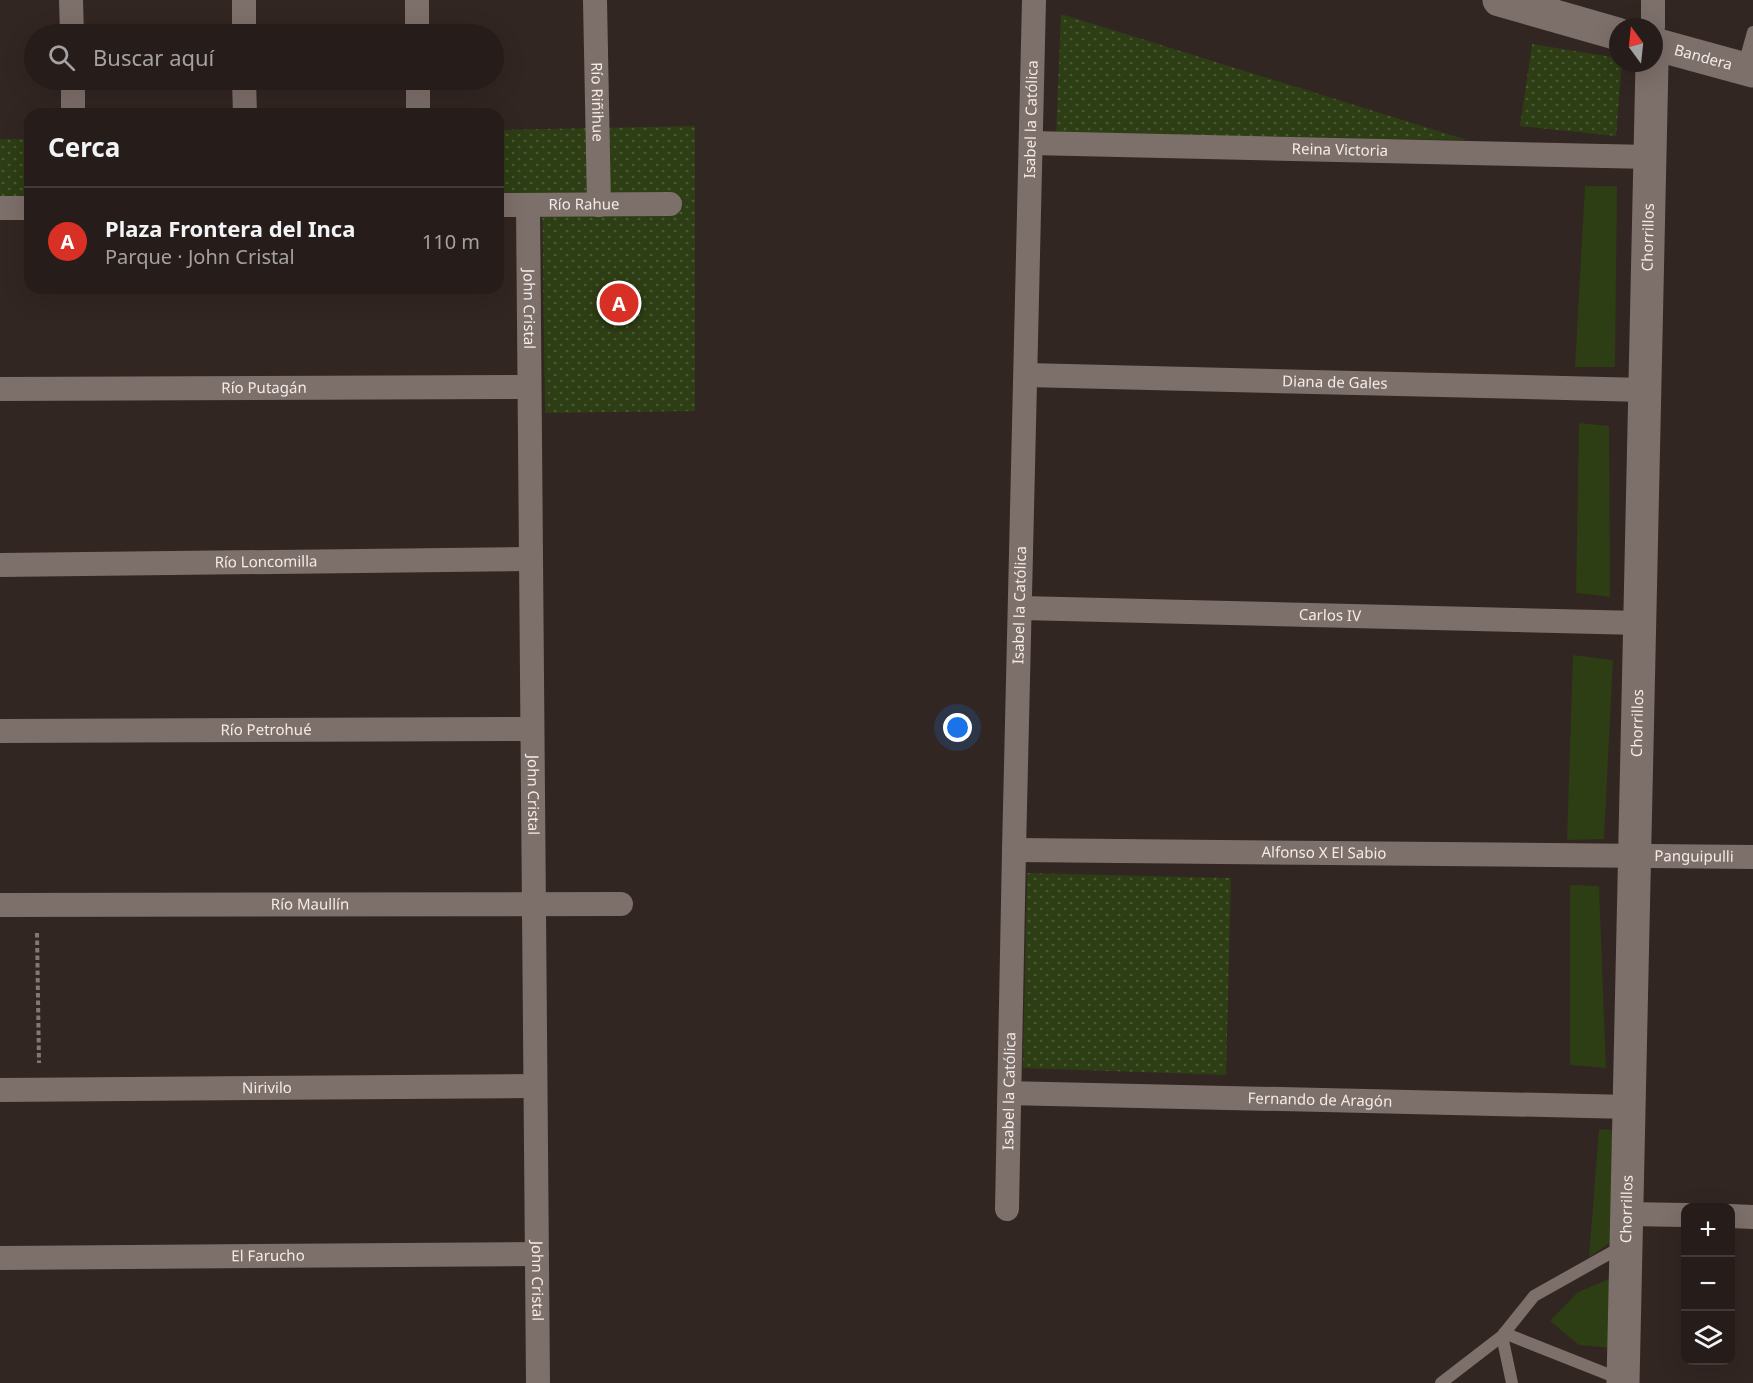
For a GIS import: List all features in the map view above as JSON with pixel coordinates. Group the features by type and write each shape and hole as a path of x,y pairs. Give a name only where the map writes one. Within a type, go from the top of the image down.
{"street":[{"path":"71,0 72,24"},
{"path":"243,0 244,24"},
{"path":"417,0 417,24"},
{"name":"Río Riñihue","path":"595,0 599,205"},
{"name":"Isabel la Católica","path":"1007,1209 1034,0"},
{"path":"1498,0 1609,31"},
{"path":"1653,0 1653,18"},
{"name":"Bandera","path":"1663,46 1748,69"},
{"name":"Chorrillos","path":"1623,1382 1652,72"},
{"path":"72,90 73,108"},
{"path":"244,90 245,108"},
{"path":"418,90 418,108"},
{"name":"Reina Victoria","path":"1031,143 1650,157"},
{"name":"Río Rahue","path":"504,205 670,204"},
{"name":"John Cristal","path":"528,205 538,1383"},
{"path":"0,208 24,208"},
{"name":"Diana de Gales","path":"1026,375 1645,390"},
{"name":"Río Putagán","path":"0,389 529,387"},
{"name":"Río Loncomilla","path":"0,564 531,559"},
{"name":"Carlos IV","path":"1021,608 1640,622"},
{"name":"Río Petrohué","path":"0,731 532,729"},
{"name":"Alfonso X El Sabio","path":"1014,850 1635,857"},
{"name":"Panguipulli","path":"1635,857 1753,857"},
{"name":"Río Maullín","path":"0,905 621,904"},
{"name":"Nirivilo","path":"0,1090 535,1086"},
{"name":"Fernando de Aragón","path":"1011,1093 1630,1107"},
{"path":"1627,1229 1681,1216"},
{"path":"1735,1216 1753,1217"},
{"name":"El Farucho","path":"0,1258 537,1254"}],"lane":[{"path":"1748,69 1753,32"},
{"path":"1441,1383 1503,1335 1534,1296 1627,1229"},
{"path":"1503,1335 1623,1382"},
{"path":"1503,1335 1512,1383"}],"path":[{"path":"37,905 39,1089"}],"green space":[{"path":"1061,14 1467,140 1056,136"},
{"path":"1532,44 1609,57 1609,72 1621,72 1616,136 1520,126"},
{"path":"695,126 695,411 545,413 542,196 504,196 504,130"},
{"path":"0,139 24,139 24,198 0,198"},
{"path":"1585,186 1617,186 1615,367 1575,367"},
{"path":"1579,423 1609,426 1610,597 1576,593"},
{"path":"1573,655 1613,660 1604,839 1567,840"},
{"path":"1027,873 1231,878 1226,1075 1023,1068"},
{"path":"1570,885 1599,886 1606,1068 1570,1065"},
{"path":"1599,1129 1621,1131 1620,1236 1589,1257"},
{"path":"1614,1277 1612,1348 1579,1345 1550,1321 1578,1292"}],"place":[{"name":"Plaza Frontera del Inca","path":"619,303"}]}
